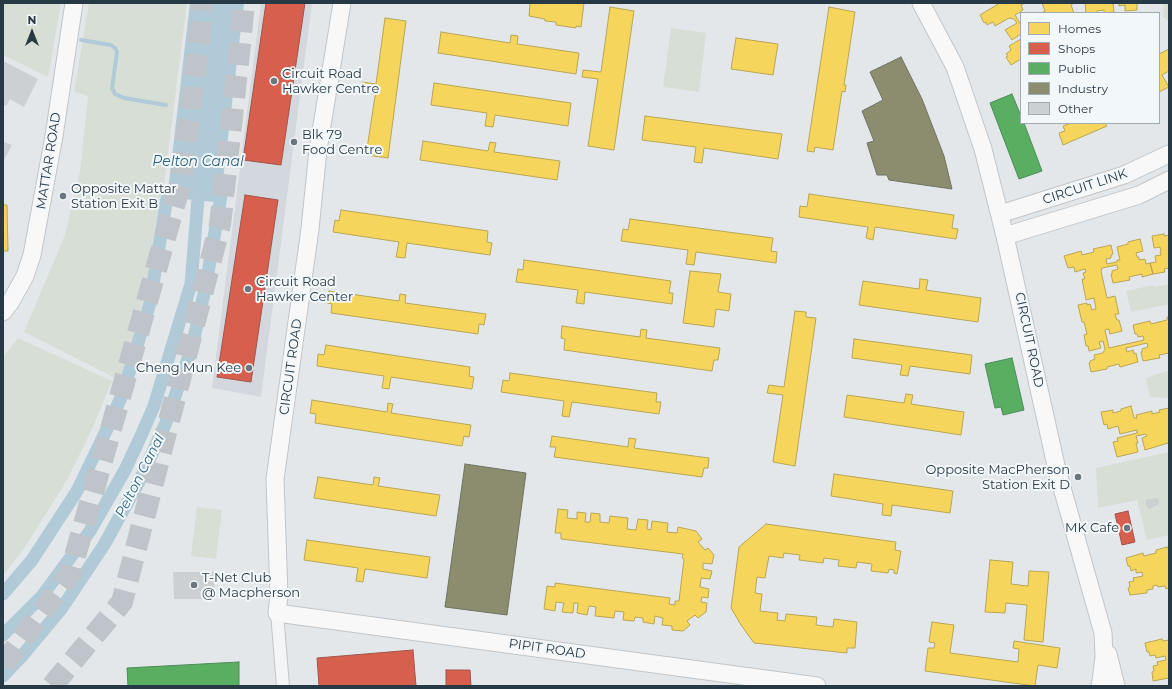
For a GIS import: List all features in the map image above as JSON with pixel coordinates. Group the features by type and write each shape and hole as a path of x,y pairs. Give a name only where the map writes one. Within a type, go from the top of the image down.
{"street":[{"name":"MATTAR ROAD","path":"3,312 10,303 25,276 32,255 54,136 74,3"},
{"name":"CIRCUIT ROAD","path":"921,3 955,67 983,149 1000,214 1057,470 1102,633 1104,657 1102,681 1100,686"},
{"name":"CIRCUIT ROAD","path":"277,613 279,595 275,480 310,229 318,150 340,7"},
{"name":"CIRCUIT LINK","path":"1000,214 1124,175 1169,154"},
{"name":"CIRCUIT LINK","path":"1005,236 1139,195 1169,180"},
{"path":"277,613 283,686"},
{"name":"PIPIT ROAD","path":"277,613 817,686"},
{"path":"1102,633 1116,686"}],"shaded area":[{"path":"3,3 61,3 48,77 3,55"},
{"path":"89,3 187,3 164,185 161,188 147,286 121,381 24,332 65,235 80,172 88,96 74,92"},
{"path":"261,3 312,3 261,397 212,388"},
{"path":"1162,3 1169,3 1169,21 1163,17 1164,8"},
{"path":"671,28 706,33 699,92 663,87"},
{"path":"1169,284 1169,304 1131,312 1126,291 1153,285 1154,287"},
{"path":"18,338 112,381 92,429 67,480 25,547 3,576 3,357"},
{"path":"1169,371 1169,398 1150,397 1146,379 1156,374"},
{"path":"1169,452 1169,535 1147,540 1137,500 1098,508 1096,468"},
{"path":"197,507 222,510 216,559 191,556"}],"water":[{"name":"Pelton Canal","path":"190,3 244,3 221,196 168,191"}],"building: Homes":[{"path":"530,3 584,3 581,27 576,26 576,28 556,25 556,22 545,21 545,19 529,16"},
{"path":"1000,3 1025,3 1021,5 1023,10 1015,15 1020,23 1020,35 1012,40 1005,30 1017,23 1014,19 1009,18 995,26 993,22 987,25 986,22 984,23 980,15"},
{"path":"1042,3 1074,3 1071,5 1074,12 1043,12 1045,11"},
{"path":"1085,3 1113,3 1114,12 1104,12 1104,10 1097,12 1086,12"},
{"path":"1119,3 1137,3 1137,10 1125,11 1125,5 1119,6"},
{"path":"610,7 634,11 614,150 588,146 598,79 582,77 583,70 601,72"},
{"path":"829,7 855,12 844,85 846,85 845,92 842,91 833,150 815,147 814,152 807,151"},
{"path":"385,18 406,21 388,158 366,155 376,90 361,89 362,82 376,84"},
{"path":"441,32 510,43 511,35 518,36 517,44 579,53 576,74 438,53"},
{"path":"736,38 778,44 773,75 731,69"},
{"path":"1020,40 1020,60 1011,65 1006,57 1008,56 1006,54 1011,50 1009,46"},
{"path":"1169,49 1169,71 1162,75 1169,87 1160,92 1160,54"},
{"path":"434,83 571,103 568,126 495,115 493,127 485,126 487,113 431,105"},
{"path":"645,116 782,134 778,159 704,148 702,163 694,162 696,147 642,140"},
{"path":"1068,124 1106,124 1107,126 1063,145 1059,133 1065,131 1063,126"},
{"path":"423,141 488,151 490,142 496,143 494,152 560,161 557,180 420,160"},
{"path":"809,194 954,215 952,228 958,229 956,239 875,227 873,240 866,238 868,227 799,217 800,206 807,207"},
{"path":"3,205 7,205 8,251 3,251"},
{"path":"341,210 488,231 487,242 492,243 490,255 407,243 405,258 396,257 399,242 333,232 335,220 339,221"},
{"path":"630,219 773,238 771,251 777,252 776,263 696,252 694,265 686,264 688,250 621,241 623,229 628,230"},
{"path":"1164,234 1164,236 1169,235 1169,268 1164,269 1165,272 1153,274 1150,263 1156,262 1155,256 1161,255 1161,251 1160,247 1154,248 1152,236"},
{"path":"1140,239 1143,251 1136,253 1137,257 1139,257 1139,260 1145,259 1146,264 1150,263 1153,274 1142,277 1142,274 1129,277 1130,280 1113,283 1111,274 1112,271 1118,269 1117,265 1102,268 1101,271 1107,298 1115,296 1119,314 1115,314 1117,320 1119,320 1122,331 1110,334 1109,329 1105,330 1109,348 1144,340 1143,336 1138,337 1137,334 1135,334 1133,325 1150,321 1151,324 1167,320 1167,317 1169,317 1169,353 1159,355 1160,358 1143,361 1141,352 1142,349 1148,347 1147,343 1126,348 1127,352 1133,350 1134,354 1136,353 1138,362 1120,367 1119,364 1107,367 1107,369 1091,372 1090,361 1095,359 1094,355 1103,353 1105,349 1103,341 1099,342 1101,348 1089,351 1088,346 1086,346 1084,335 1087,334 1084,322 1082,322 1078,305 1087,303 1087,305 1090,304 1092,310 1096,309 1094,298 1086,300 1082,279 1085,279 1083,273 1086,272 1085,269 1075,272 1074,267 1068,268 1064,256 1081,251 1082,255 1094,252 1093,249 1111,245 1113,254 1111,255 1111,258 1106,259 1107,264 1117,262 1117,260 1120,260 1117,247"},
{"path":"524,260 671,281 669,293 673,293 672,304 585,292 584,304 576,303 578,290 516,282 518,269 523,270"},
{"path":"690,271 721,274 718,292 731,294 729,311 716,309 714,327 683,323"},
{"path":"920,279 928,280 926,290 981,298 978,322 859,305 863,281 919,289"},
{"path":"329,291 399,301 400,294 406,295 405,303 486,314 484,325 479,324 478,334 331,313 332,304 327,303"},
{"path":"795,311 806,312 806,317 816,318 795,466 773,462 783,395 767,393 769,385 784,387"},
{"path":"562,326 640,337 641,329 647,330 646,338 720,348 718,360 714,360 712,371 564,350 565,339 561,338"},
{"path":"854,339 972,355 970,374 910,366 908,376 900,375 902,365 852,358"},
{"path":"326,345 470,367 469,376 474,377 472,389 391,377 389,389 382,388 384,376 317,366 318,354 324,355"},
{"path":"510,373 657,393 656,402 661,402 659,414 572,402 569,417 562,416 564,401 501,392 503,380 509,381"},
{"path":"906,394 913,395 911,404 964,412 961,435 844,417 847,395 904,403"},
{"path":"312,400 387,412 388,403 393,404 391,413 471,425 469,437 464,436 462,446 315,423 316,414 310,413"},
{"path":"1131,406 1134,418 1137,418 1136,415 1152,411 1152,414 1160,412 1159,410 1169,408 1169,447 1168,443 1145,450 1142,438 1147,436 1146,434 1136,436 1138,452 1117,457 1113,442 1118,441 1117,438 1137,433 1137,430 1120,434 1118,426 1108,429 1107,424 1104,425 1101,412 1113,410 1113,413"},
{"path":"552,436 628,447 629,438 636,439 634,448 709,458 708,468 704,468 702,477 554,457 556,447 550,447"},
{"path":"834,474 953,491 950,513 892,505 891,516 882,515 883,504 831,496"},
{"path":"318,477 373,485 374,477 380,478 378,486 440,495 436,516 314,498"},
{"path":"558,509 568,510 567,518 577,519 577,512 586,513 585,522 590,522 591,513 600,514 600,522 609,523 610,516 628,518 627,529 636,530 638,519 648,520 647,529 651,530 652,521 668,523 667,532 677,533 678,527 696,531 702,539 698,542 705,550 708,548 714,555 712,564 703,563 703,569 712,571 710,579 701,578 700,587 709,589 708,598 702,597 701,602 707,603 706,612 698,618 695,615 687,621 690,625 683,631 672,630 672,626 662,625 663,618 655,616 654,624 643,622 643,618 635,617 634,621 623,620 624,612 615,611 614,618 595,616 596,607 589,606 587,615 577,613 578,603 574,603 573,613 562,612 564,603 556,602 555,611 544,609 547,586 555,587 555,583 670,598 669,604 675,605 675,601 679,601 684,559 682,558 683,554 561,539 561,533 555,533"},
{"path":"766,524 896,542 895,550 901,551 897,574 894,573 894,570 889,569 888,573 871,571 872,564 857,562 856,568 838,566 839,560 824,558 823,563 799,560 800,555 784,553 783,558 769,556 765,578 757,577 755,593 762,594 760,611 778,613 777,620 785,621 786,614 817,617 816,625 833,627 834,619 857,622 855,648 847,648 847,653 754,643 741,625 731,608 739,547"},
{"path":"307,540 430,557 427,578 365,569 363,582 356,581 358,568 304,560"},
{"path":"1167,547 1168,549 1169,548 1169,588 1166,589 1165,586 1158,587 1157,585 1153,586 1153,589 1147,590 1147,593 1130,595 1128,588 1130,587 1129,582 1134,581 1133,578 1143,576 1142,572 1136,573 1136,569 1131,571 1126,558 1143,553 1144,556 1156,553 1156,550"},
{"path":"990,560 1013,562 1011,584 1028,586 1029,571 1049,572 1043,642 1024,640 1027,605 1006,603 1005,613 985,612"},
{"path":"932,622 954,625 950,653 1018,662 1019,649 1013,648 1014,641 1060,648 1057,668 1038,665 1035,686 925,671 928,648 934,648 935,643 929,642"},
{"path":"1162,639 1163,641 1169,640 1169,678 1153,681 1153,666 1158,665 1157,662 1166,660 1165,656 1156,658 1155,655 1150,656 1149,652 1147,652 1145,643"}],"building: Shops":[{"name":"Circuit Road Hawker Centre","path":"266,3 305,3 281,165 243,160"},
{"name":"Circuit Road Hawker Center","path":"245,195 278,200 251,382 217,377"},
{"path":"1128,511 1135,542 1122,545 1115,514"},
{"path":"413,650 416,686 319,686 317,658"},
{"path":"446,670 470,670 471,686 446,686"}],"building: Public":[{"path":"1012,94 1020,114 1020,124 1024,124 1042,171 1019,179 990,103"},
{"path":"1012,358 1024,410 1003,415 1001,407 995,408 985,364"},
{"path":"239,662 239,686 128,686 127,668"}],"building: Industry":[{"path":"901,57 922,99 944,156 952,189 889,180 887,175 877,175 867,143 874,141 862,111 883,100 870,72"},
{"path":"465,464 526,473 507,615 445,607"}],"building: Other":[{"path":"3,61 38,79 24,107 10,99 6,106 3,104"},
{"path":"4,142 12,145 3,162 3,144"},
{"path":"1156,498 1159,500 1159,504 1150,509 1148,508 1145,500"},
{"name":"T-Net Club @ Macpherson","path":"173,572 214,572 215,599 174,599"}],"waterway":[{"path":"81,40 111,45 115,48 117,52 112,88 115,94 124,98 166,105"},
{"name":"Pelton Canal","path":"3,635 42,596 90,531 125,470 154,406 191,284 199,186"},
{"name":"Pelton Canal","path":"3,594 32,560 77,491 123,393 150,303 168,191 221,196 206,285 192,347 165,425 141,478 104,545 62,608 3,676"}],"tunnel":[{"path":"3,665 70,574 181,181 199,40 202,3"},
{"path":"52,686 122,602 220,225 244,3"}],"place":[{"name":"Circuit Road Hawker Centre","path":"274,81"},
{"name":"Blk 79 Food Centre","path":"294,142"},
{"name":"Opposite Mattar Station Exit B","path":"63,196"},
{"name":"Circuit Road Hawker Center","path":"248,289"},
{"name":"Cheng Mun Kee","path":"249,368"},
{"name":"Opposite MacPherson Station Exit D","path":"1078,477"},
{"name":"MK Cafe","path":"1127,528"},
{"name":"T-Net Club @ Macpherson","path":"194,585"}]}
